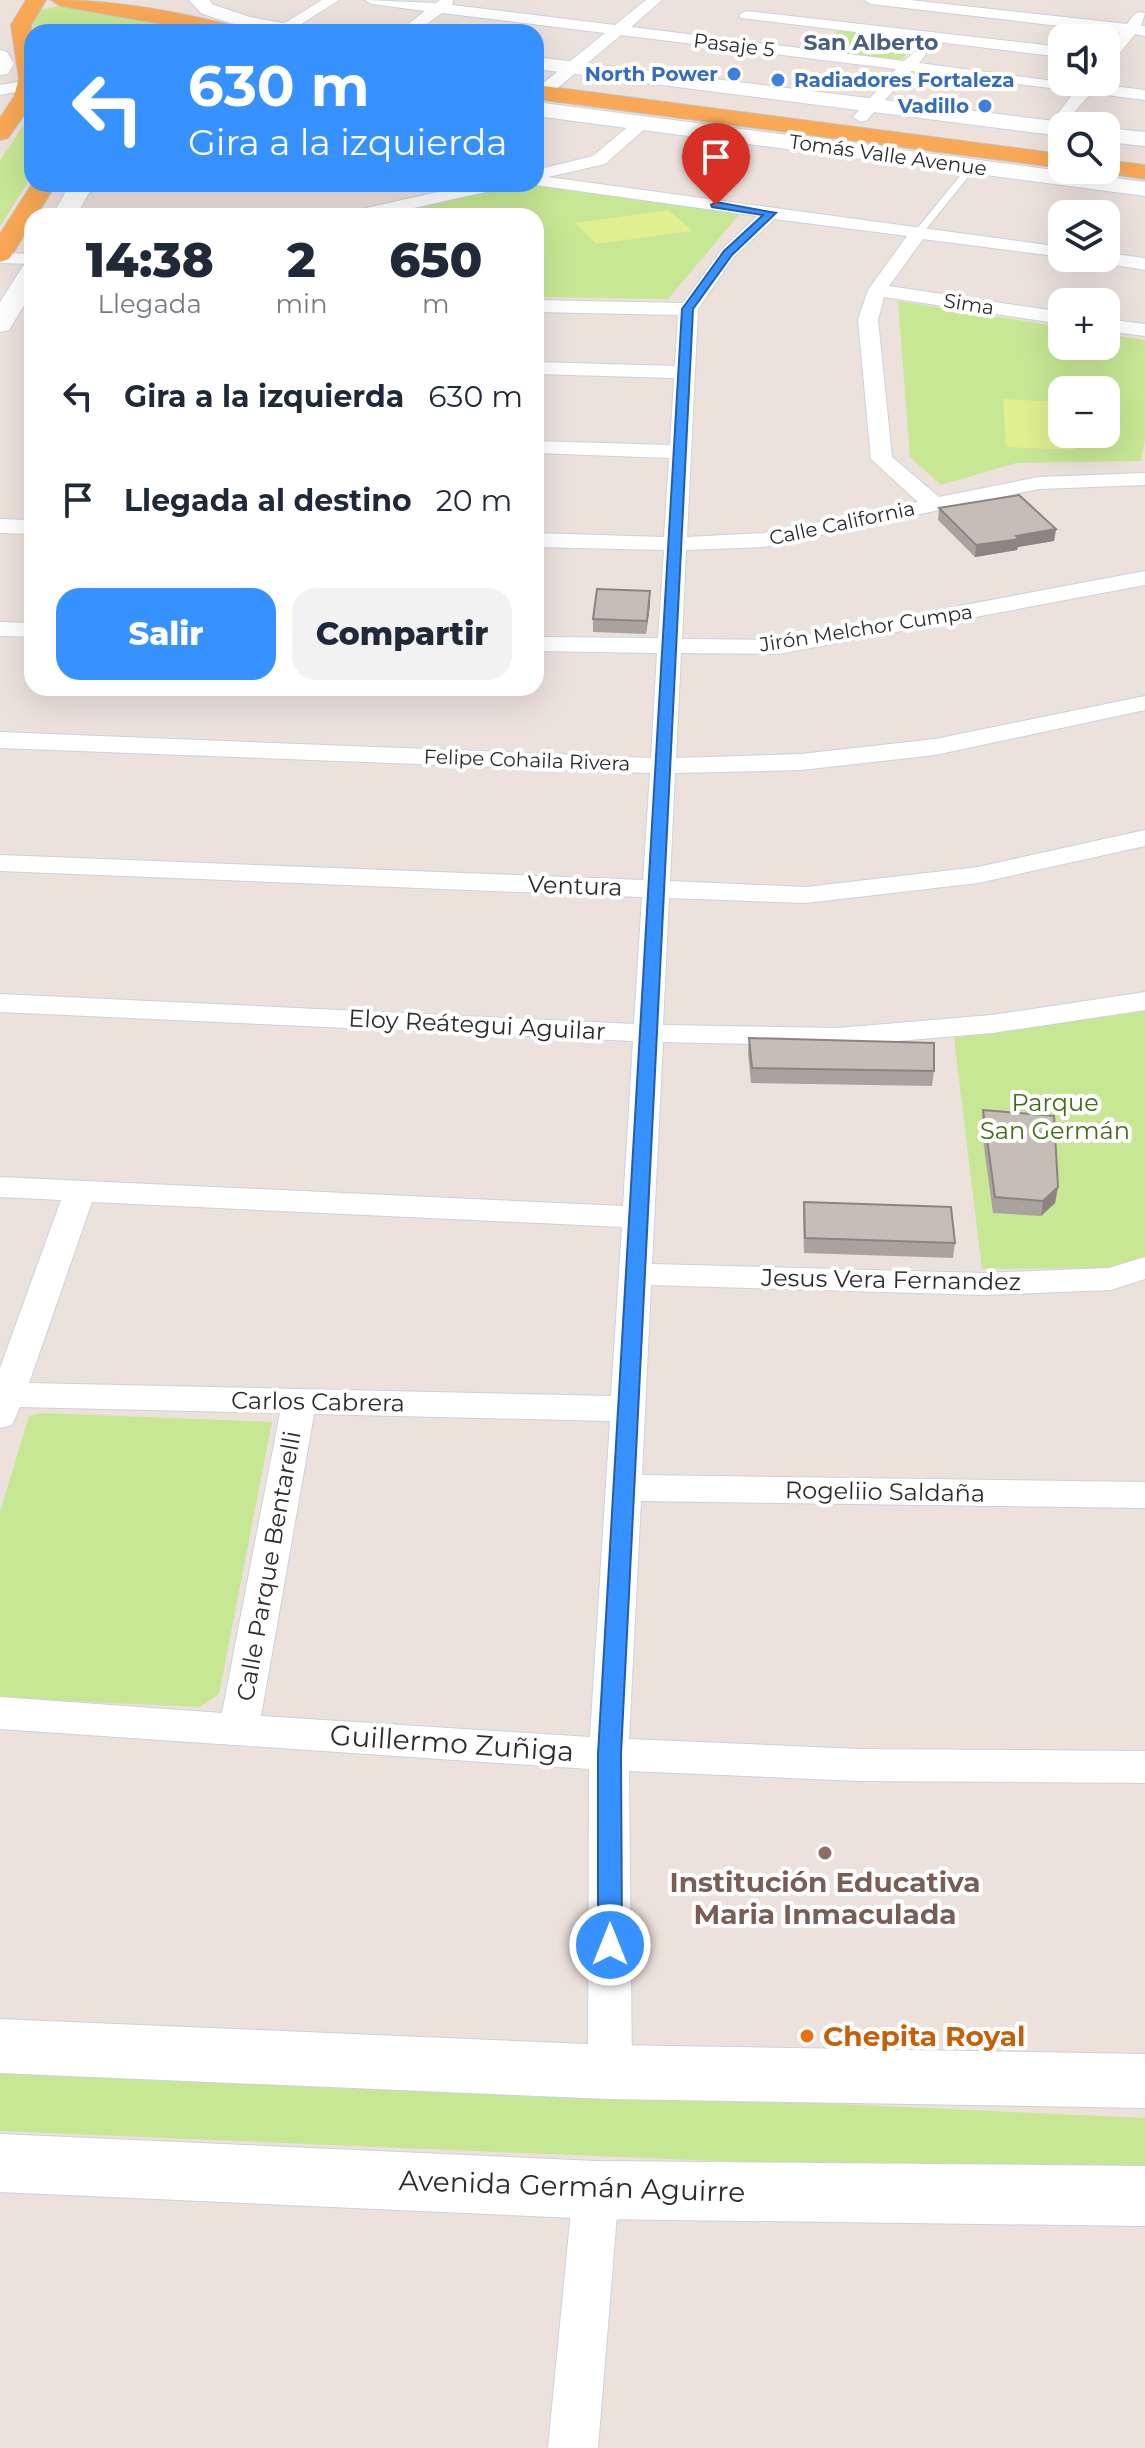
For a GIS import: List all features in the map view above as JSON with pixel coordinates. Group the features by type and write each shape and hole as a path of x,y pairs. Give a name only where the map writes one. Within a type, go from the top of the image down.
{"main road":[{"path":"24,59 16,37 21,17 36,0"},
{"path":"61,0 203,24"},
{"path":"203,5 252,24"},
{"path":"0,56 3,64 0,69"},
{"name":"Tomás Valle Avenue","path":"544,65 567,72 1048,132"},
{"name":"Tomás Valle Avenue","path":"544,88 567,72"},
{"path":"544,94 1048,159"},
{"name":"Tomás Valle Avenue","path":"544,95 642,123 1145,189"},
{"path":"0,133 24,97"},
{"path":"1120,136 1145,139"},
{"path":"1120,150 1145,153"},
{"path":"1120,169 1145,172"},
{"path":"0,256 24,217"},
{"path":"0,324 24,284"},
{"path":"0,2046 610,2072 1145,2081"},
{"name":"Avenida Germán Aguirre","path":"0,2163 596,2190 1145,2196"}],"street":[{"path":"301,24 332,0"},
{"name":"Pasaje 5","path":"372,0 444,4 805,54 1048,81"},
{"path":"622,0 653,2"},
{"path":"714,42 763,0"},
{"path":"871,0 965,5 1138,30"},
{"path":"567,72 653,2"},
{"path":"417,24 444,4"},
{"path":"866,111 965,5"},
{"path":"1120,47 1138,30 1142,5"},
{"path":"746,15 1048,50"},
{"path":"805,54 834,25"},
{"path":"0,90 24,86"},
{"name":"Pasaje 5","path":"1120,91 1145,95"},
{"path":"607,190 594,183 590,174 599,160 642,123"},
{"path":"544,176 599,160"},
{"path":"544,179 1048,250"},
{"path":"390,208 461,192"},
{"path":"610,2072 609,1754 688,309 728,253 771,213"},
{"path":"919,232 877,290 868,320 882,459 934,504"},
{"path":"0,256 24,258"},
{"path":"1120,260 1145,264"},
{"name":"Sima","path":"877,290 1048,316"},
{"path":"544,306 688,309"},
{"path":"1120,327 1145,330"},
{"path":"544,368 684,372"},
{"path":"544,447 680,452"},
{"name":"Calle California","path":"544,540 675,544 764,540 1039,483 1145,479"},
{"path":"0,526 24,527"},
{"name":"Jirón Melchor Cumpa","path":"544,644 778,647 1145,578"},
{"path":"2,634 24,631"},
{"name":"Felipe Cohaila Rivera","path":"0,740 663,766 801,762 935,747 1145,703"},
{"name":"Ventura","path":"0,863 806,895 978,875 1145,838"},
{"name":"Eloy Reátegui Aguilar","path":"0,1003 648,1033 838,1037 992,1024 1145,1001"},
{"path":"0,1187 638,1217"},
{"path":"4,1405 79,1193"},
{"name":"Jesus Vera Fernandez","path":"635,1274 983,1284 1111,1279 1145,1268"},
{"name":"Carlos Cabrera","path":"4,1405 299,1402 628,1409"},
{"name":"Calle Parque Bentarelli","path":"239,1729 299,1402"},
{"name":"Rogeliio Saldaña","path":"625,1488 1145,1495"},
{"name":"Guillermo Zuñiga","path":"0,1713 609,1754 1013,1769 1145,1767"},
{"path":"573,2448 596,2190"}],"lane":[{"path":"919,232 972,167"}],"green space":[{"path":"58,6 116,11 164,24 34,24 40,10"},
{"path":"841,28 922,38 898,63 817,52"},
{"path":"24,124 24,188 0,226 0,161"},
{"path":"544,186 742,211 668,299 544,297 544,208 415,208 484,192 544,192"},
{"path":"669,210 692,231 596,244 575,223"},
{"path":"898,301 1048,325 1048,360 1120,360 1120,336 1145,340 1145,439 1141,461 1016,463 941,485 910,457"},
{"path":"1003,399 1048,401 1048,448 1075,450 1006,447"},
{"name":"Parque San Germán","path":"1145,1011 1145,1258 1114,1268 982,1269 954,1038"},
{"path":"42,1413 272,1422 219,1694 200,1707 0,1698 0,1512 29,1416"},
{"path":"0,2066 1145,2118 1145,2179 0,2131"}],"building":[{"path":"1019,495 1056,529 1016,536 1019,539 976,545 939,508"},
{"path":"597,589 650,591 647,621 593,619"},
{"path":"749,1038 934,1043 934,1071 752,1068"},
{"path":"983,1110 1054,1116 1058,1187 1043,1201 995,1197"},
{"path":"804,1202 951,1207 955,1243 805,1238"}],"place":[{"name":"North Power","path":"734,74"},
{"name":"Radiadores Fortaleza","path":"778,80"},
{"name":"Vadillo","path":"985,106"},
{"name":"Institución Educativa Maria Inmaculada","path":"825,1853"},
{"name":"Chepita Royal","path":"807,2036"}],"district":[{"name":"San Alberto","path":"871,42"}],"route":[{"path":"610,1945 609,1754 688,309 728,253 771,213 716,205"}]}
